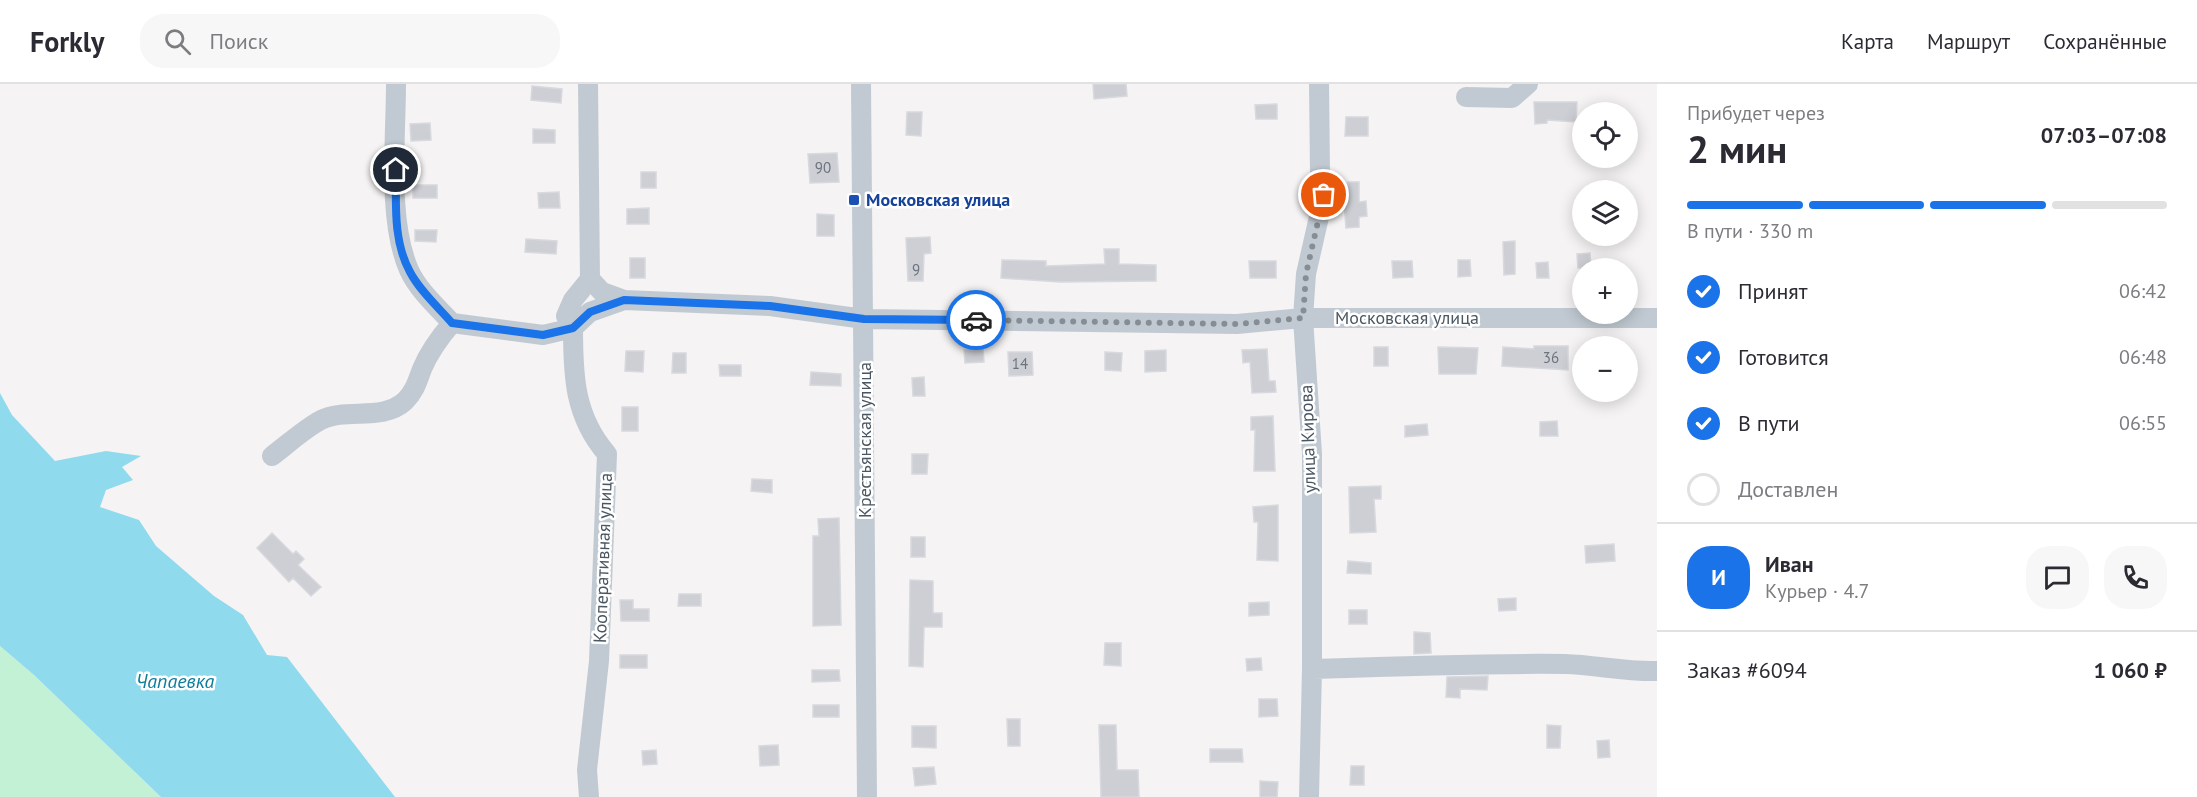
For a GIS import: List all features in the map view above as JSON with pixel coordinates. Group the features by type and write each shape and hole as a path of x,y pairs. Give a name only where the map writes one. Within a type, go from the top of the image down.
{"street":[{"path":"396,84 396,213 400,246 410,272 452,323 543,335 573,328 590,312 624,300"},
{"path":"573,328 566,316 573,300 590,279 588,84"},
{"name":"Крестьянская улица","path":"861,84 867,797"},
{"name":"улица Кирова","path":"1309,797 1312,669 1312,454 1303,318 1306,274 1324,195 1320,171 1318,84"},
{"path":"1466,97 1512,98 1528,84"},
{"name":"Московская улица","path":"590,279 602,292 624,300 770,306 864,319 1237,324 1303,318 1657,318"},
{"path":"272,456 322,419 356,413 384,412 403,403 417,388 422,370 435,345 452,323"},
{"name":"Кооперативная улица","path":"573,328 573,374 578,404 588,429 607,454 599,661 587,770 590,797"},
{"path":"1312,669 1487,663 1592,664 1636,672 1657,671"}],"green space":[{"path":"0,646 34,675 161,797 0,797"}],"water":[{"name":"Чапаевка","path":"0,393 12,415 55,461 106,451 141,456 122,467 133,480 106,490 100,507 139,520 156,546 214,596 243,615 267,655 287,657 395,797 161,797 34,675 0,646"}],"building":[{"path":"1093,84 1126,84 1127,96 1094,99"},
{"path":"532,86 562,89 561,103 531,100"},
{"path":"1534,102 1572,102 1572,122 1547,120 1547,123 1535,124"},
{"path":"1277,104 1277,119 1256,119 1255,105"},
{"path":"907,112 922,112 921,136 906,135"},
{"path":"1346,117 1368,117 1368,136 1345,136"},
{"path":"430,123 431,140 411,141 410,124"},
{"path":"533,129 555,130 555,143 533,143"},
{"path":"837,153 839,182 810,183 808,154"},
{"path":"641,172 656,172 656,188 641,188"},
{"path":"1348,182 1359,182 1359,202 1366,201 1367,216 1359,217 1359,227 1346,228 1344,202 1347,202"},
{"path":"413,185 437,185 437,198 413,198"},
{"path":"559,192 560,208 539,208 538,193"},
{"path":"649,208 649,224 627,224 627,209"},
{"path":"817,214 834,215 834,236 817,236"},
{"path":"415,230 437,230 436,242 415,241"},
{"path":"930,237 931,253 924,254 923,281 908,281 906,238"},
{"path":"526,239 557,241 556,254 525,252"},
{"path":"1515,241 1515,274 1504,275 1503,242"},
{"path":"1104,249 1119,249 1119,264 1156,265 1156,281 1060,282 1001,278 1002,260 1046,261 1046,266 1105,264"},
{"path":"1590,253 1590,258 1577,258 1577,254"},
{"path":"630,258 645,258 645,278 630,278"},
{"path":"1458,260 1470,260 1471,276 1458,277"},
{"path":"1249,261 1276,261 1276,278 1250,278"},
{"path":"1392,261 1412,261 1413,277 1393,278"},
{"path":"1548,262 1549,278 1537,278 1536,263"},
{"path":"1534,346 1568,346 1568,370 1502,366 1503,347 1534,349"},
{"path":"1374,347 1388,347 1388,366 1374,366"},
{"path":"1438,347 1478,348 1476,374 1439,374"},
{"path":"983,349 984,362 965,363 964,350"},
{"path":"1267,349 1269,381 1275,381 1276,392 1252,393 1250,362 1243,363 1242,350"},
{"path":"1166,350 1166,371 1145,372 1145,351"},
{"path":"626,351 644,351 643,372 625,371"},
{"path":"1008,352 1032,352 1033,375 1009,376"},
{"path":"1105,352 1122,353 1121,371 1105,370"},
{"path":"673,353 686,353 686,373 672,373"},
{"path":"719,365 741,365 741,376 720,376"},
{"path":"811,372 841,374 841,386 810,385"},
{"path":"924,377 925,396 913,396 912,378"},
{"path":"622,407 638,407 638,431 622,431"},
{"path":"1273,416 1275,471 1254,471 1255,430 1251,430 1251,417"},
{"path":"1557,421 1558,436 1540,436 1540,422"},
{"path":"1427,424 1428,435 1405,437 1405,426"},
{"path":"912,454 928,454 927,474 912,474"},
{"path":"752,479 772,480 772,493 751,491"},
{"path":"1381,486 1381,499 1374,499 1376,532 1350,533 1349,487"},
{"path":"1278,505 1278,561 1257,560 1258,522 1254,522 1253,507"},
{"path":"839,518 841,625 813,626 813,536 819,536 818,519"},
{"path":"272,533 293,554 296,551 304,559 298,565 321,587 311,596 293,578 289,582 257,548"},
{"path":"911,537 925,537 925,557 911,557"},
{"path":"1614,544 1615,561 1586,563 1585,546"},
{"path":"1348,561 1371,563 1371,574 1347,573"},
{"path":"910,580 933,581 933,613 942,613 942,627 924,627 923,667 909,666"},
{"path":"679,594 701,594 701,606 678,606"},
{"path":"1516,598 1516,610 1499,611 1498,599"},
{"path":"620,600 633,600 633,609 649,609 649,621 621,621"},
{"path":"1269,602 1269,615 1249,616 1249,603"},
{"path":"1349,610 1367,610 1367,624 1349,624"},
{"path":"1414,632 1430,633 1431,653 1414,654"},
{"path":"1105,643 1121,643 1121,666 1104,665"},
{"path":"620,655 647,655 647,668 620,668"},
{"path":"1261,658 1262,670 1247,671 1246,659"},
{"path":"812,670 839,670 840,681 812,682"},
{"path":"1488,676 1487,690 1460,689 1460,698 1446,697 1447,677"},
{"path":"1259,699 1277,699 1278,716 1259,717"},
{"path":"813,705 839,705 839,717 813,717"},
{"path":"1007,719 1020,719 1020,746 1008,746"},
{"path":"1099,725 1116,725 1117,770 1138,770 1139,797 1101,797"},
{"path":"1547,725 1561,726 1560,748 1547,748"},
{"path":"912,726 936,726 936,748 912,747"},
{"path":"1609,740 1610,757 1598,758 1597,741"},
{"path":"778,745 779,765 760,766 759,746"},
{"path":"1210,749 1242,749 1243,762 1210,762"},
{"path":"656,750 657,764 643,765 642,751"},
{"path":"1351,766 1364,766 1364,785 1350,785"},
{"path":"934,767 936,784 915,786 913,768"},
{"path":"1260,781 1278,782 1277,797 1260,797"}],"way so far":[{"path":"976,320 1237,324 1303,318 1306,274 1324,195"}],"place":[{"name":"Московская улица","path":"854,200"}],"route":[{"path":"396,170 396,213 400,246 410,272 452,323 543,335 573,328 590,312 624,300 726,306 770,306 864,319 976,320"}]}
